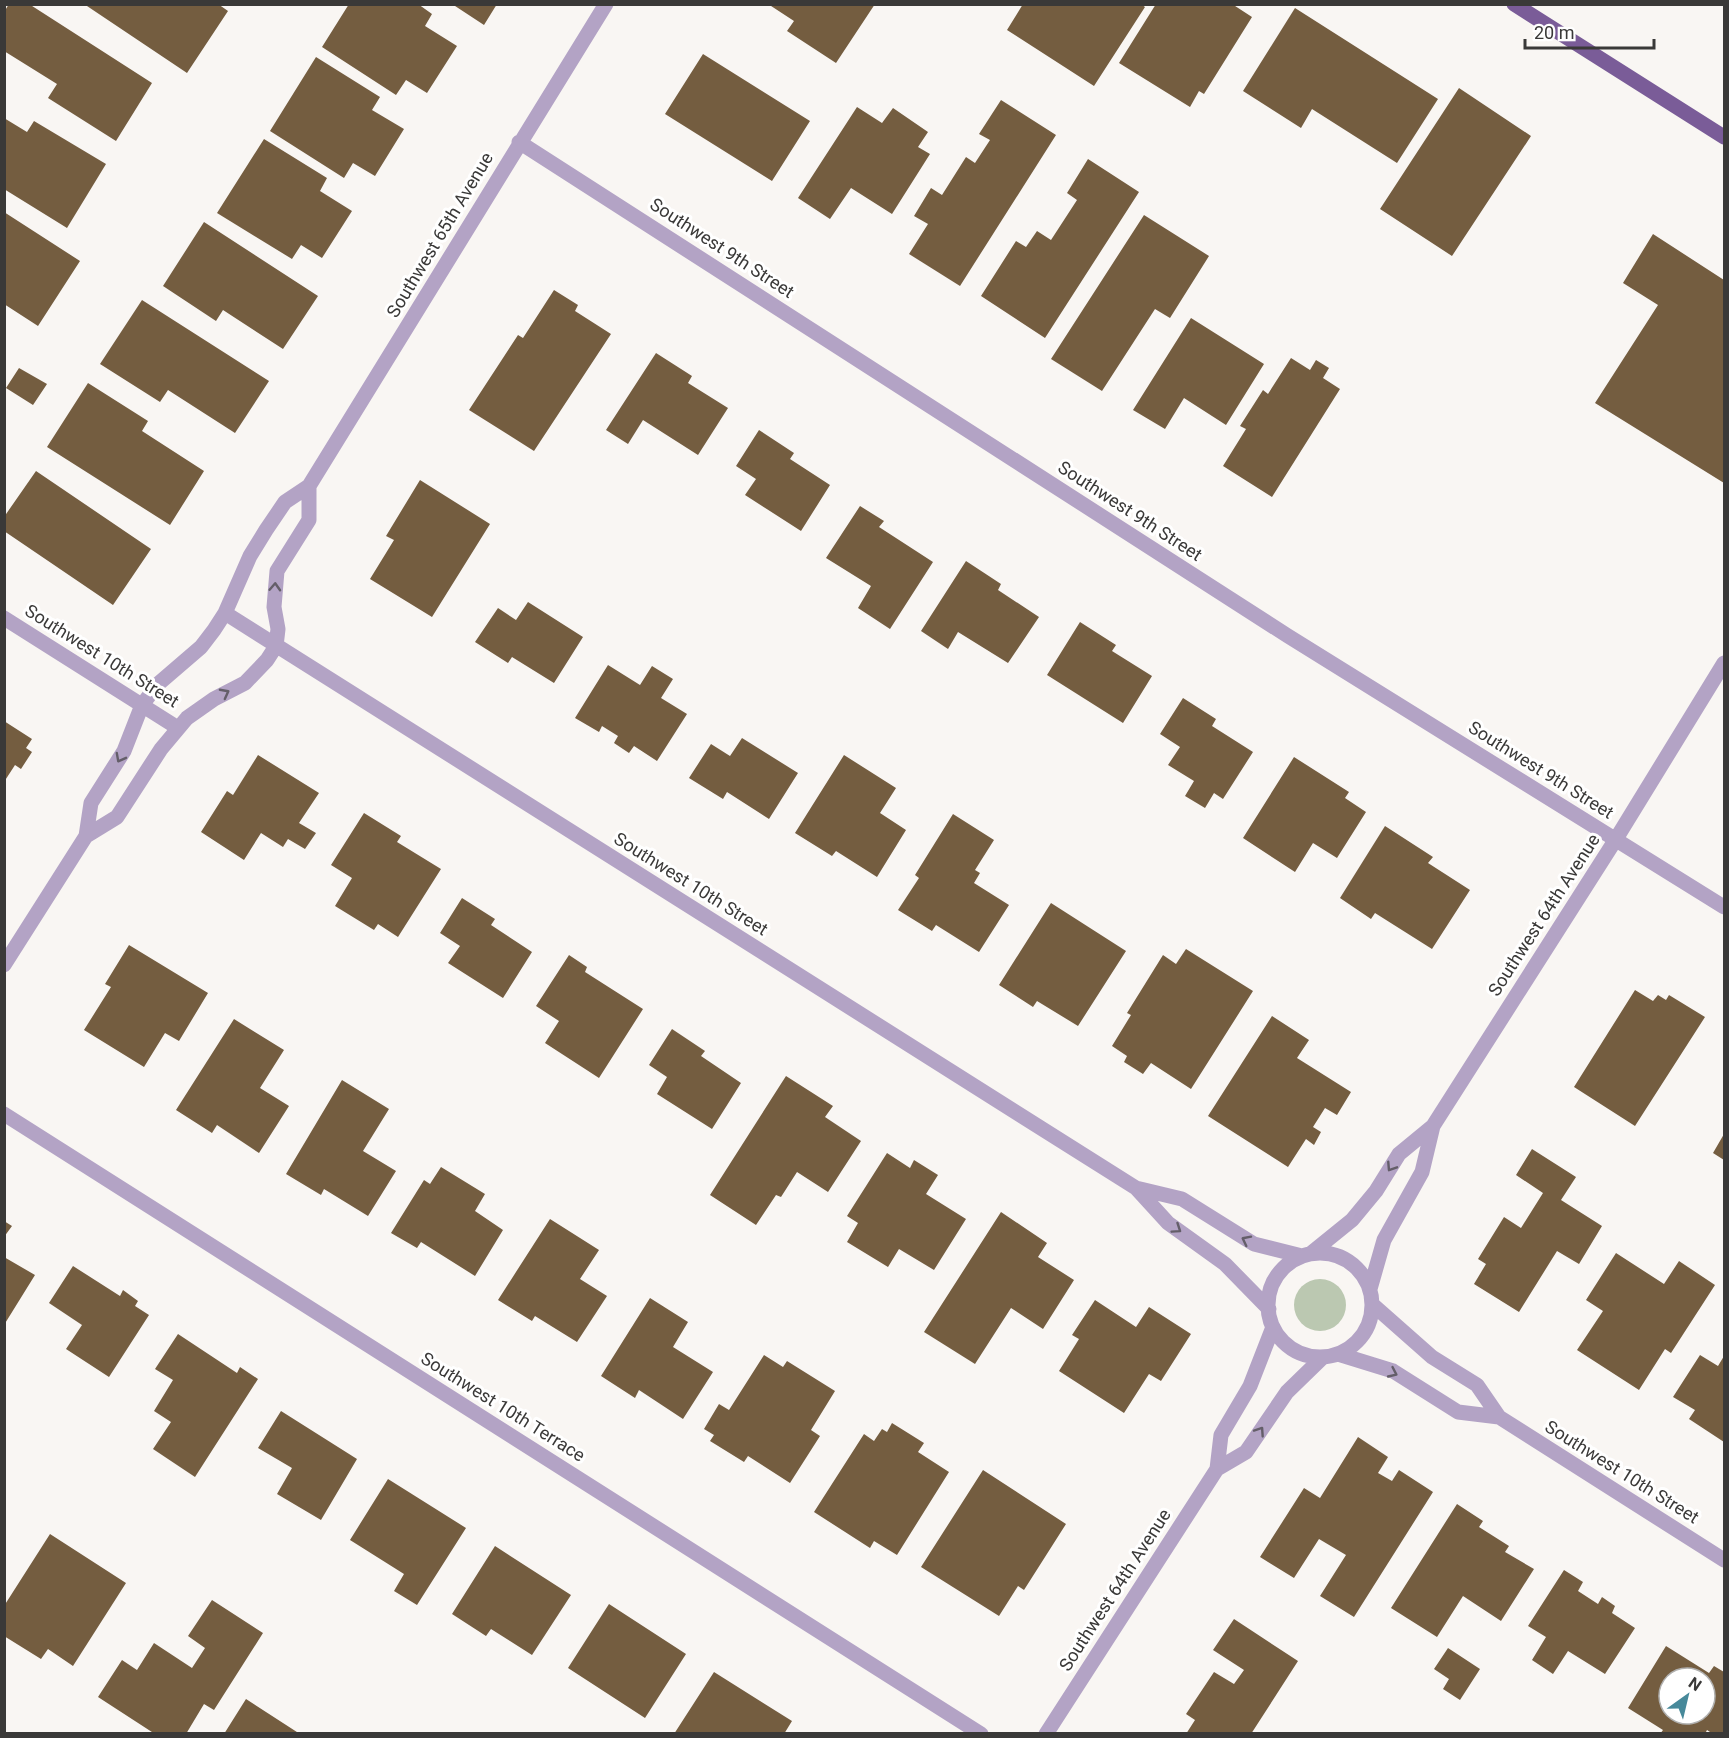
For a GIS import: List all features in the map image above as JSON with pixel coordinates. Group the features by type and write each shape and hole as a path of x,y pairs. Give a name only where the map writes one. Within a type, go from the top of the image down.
{"main road":[{"path":"1514,4 1725,137"}],"street":[{"name":"Southwest 65th Avenue","path":"4,965 86,836 91,803 124,751 142,705 158,684 201,647 225,613 250,556 266,530 285,502 309,486 606,4"},
{"name":"Southwest 9th Street","path":"519,142 1288,636 1725,907"},
{"path":"276,646 277,571 309,520 309,486"},
{"name":"Southwest 10th Street","path":"225,613 1136,1188 1168,1223 1225,1264 1269,1308"},
{"name":"Southwest 10th Street","path":"4,618 178,728"},
{"name":"Southwest 65th Avenue","path":"86,836 117,816 178,728 199,708 245,683 267,660 276,646"},
{"name":"Southwest 64th Avenue","path":"1306,1255 1352,1220 1376,1191 1399,1154 1433,1126 1725,663"},
{"name":"Southwest 10th Terrace","path":"4,1114 981,1734"},
{"name":"Southwest 64th Avenue","path":"1371,1297 1384,1240 1422,1172 1433,1126"},
{"name":"Southwest 10th Street","path":"1136,1188 1182,1199 1254,1244 1306,1255"},
{"path":"1325,1254 1353,1264 1371,1297 1370,1320 1363,1334 1352,1346 1338,1354 1323,1357 1307,1355 1293,1349 1282,1340 1273,1327 1269,1308 1270,1292 1276,1277 1287,1265 1306,1255 1325,1254"},
{"name":"Southwest 10th Street","path":"1371,1297 1432,1357 1477,1385 1499,1417 1725,1560"},
{"name":"Southwest 64th Avenue","path":"1046,1734 1217,1469 1221,1435 1250,1386 1273,1327"},
{"name":"Southwest 10th Street","path":"1338,1354 1393,1371 1458,1412 1499,1417"},
{"name":"Southwest 64th Avenue","path":"1217,1469 1246,1452 1287,1392 1323,1357"}],"green space":[{"path":"1320,1279 1330,1281 1338,1287 1344,1295 1346,1305 1344,1315 1338,1323 1330,1329 1320,1331 1310,1329 1302,1323 1296,1315 1294,1305 1296,1295 1302,1287 1310,1281"}],"building":[{"path":"9,4 29,4 152,83 116,141 48,98 57,84 4,51 4,12"},
{"path":"84,4 218,4 228,11 187,73"},
{"path":"349,4 418,4 432,14 425,26 457,46 427,93 406,80 396,95 322,47"},
{"path":"452,4 497,4 484,25"},
{"path":"768,4 875,4 836,63 787,31 794,21"},
{"path":"1023,4 1141,4 1145,7 1094,86 1007,30"},
{"path":"1156,4 1232,4 1252,17 1204,94 1199,91 1190,107 1119,63"},
{"path":"1295,8 1438,99 1397,163 1312,109 1301,128 1243,91"},
{"path":"703,54 810,121 772,181 665,114"},
{"path":"316,57 380,97 372,110 404,129 375,176 353,163 344,178 270,131"},
{"path":"1459,88 1531,136 1452,256 1380,209"},
{"path":"1001,100 1056,135 960,286 909,254 928,224 914,216 931,188 942,195 966,157 975,163 990,140 979,134"},
{"path":"857,107 882,123 893,108 928,132 918,147 930,154 892,214 851,188 830,219 798,198"},
{"path":"4,118 27,132 34,121 106,164 67,228 4,189"},
{"path":"264,139 327,178 320,191 352,211 322,258 301,245 292,259 217,213"},
{"path":"1088,159 1139,192 1045,338 981,296 1016,241 1026,247 1037,231 1051,240 1077,200 1067,193"},
{"path":"4,212 80,261 38,326 4,304"},
{"path":"1144,215 1209,256 1170,318 1155,309 1102,391 1051,359"},
{"path":"204,222 318,296 283,349 223,310 216,321 163,286"},
{"path":"1653,234 1724,280 1724,483 1595,403 1658,305 1623,283"},
{"path":"554,290 578,305 575,311 611,334 534,451 469,410 518,335 523,338"},
{"path":"142,300 269,381 235,433 168,390 160,402 100,364"},
{"path":"1191,318 1264,364 1226,425 1184,398 1165,429 1133,410"},
{"path":"656,353 692,376 688,383 728,408 698,455 643,420 628,444 606,430"},
{"path":"1291,358 1310,370 1316,360 1329,368 1323,378 1340,389 1272,497 1223,466 1246,429 1240,426 1263,390 1268,394"},
{"path":"19,368 47,384 33,405 6,388"},
{"path":"88,383 148,421 142,431 204,471 170,525 47,447"},
{"path":"759,430 794,453 790,459 830,485 801,531 745,495 756,479 736,466"},
{"path":"36,471 151,549 113,605 4,531 4,517"},
{"path":"420,480 490,524 432,617 370,579 394,540 386,536"},
{"path":"860,506 884,521 879,527 933,562 890,629 858,608 871,586 826,558"},
{"path":"966,561 1001,584 998,590 1039,617 1008,663 958,632 948,649 921,631"},
{"path":"528,602 583,637 554,683 512,657 508,663 475,642 498,608 516,620"},
{"path":"1080,622 1116,645 1112,651 1152,676 1123,723 1047,675"},
{"path":"608,665 640,685 652,666 673,679 661,698 687,714 657,761 634,746 629,753 614,743 618,736 602,726 599,732 575,718"},
{"path":"1183,698 1216,719 1212,726 1253,752 1223,799 1214,793 1205,808 1185,796 1194,781 1168,765 1180,747 1160,734"},
{"path":"4,721 32,739 26,748 32,752 21,769 15,765 4,782"},
{"path":"742,738 798,773 769,819 727,792 723,799 689,778 711,744 730,756"},
{"path":"258,755 319,793 299,823 316,833 305,849 288,839 283,847 261,833 244,860 201,832 227,791 233,795"},
{"path":"844,755 896,788 880,813 906,830 877,877 836,851 832,856 795,833"},
{"path":"1294,757 1349,792 1345,798 1366,812 1337,858 1313,843 1295,872 1243,838"},
{"path":"364,813 401,836 397,842 441,869 398,937 378,924 374,930 335,906 352,878 331,865"},
{"path":"953,814 994,840 975,870 980,873 974,883 1009,905 979,952 936,925 932,931 898,910 919,878 915,875"},
{"path":"1385,826 1433,857 1428,863 1470,890 1432,949 1375,913 1371,919 1340,898"},
{"path":"462,898 495,919 491,925 532,952 503,998 448,963 460,946 440,933"},
{"path":"1051,903 1126,951 1078,1026 1037,1001 1033,1007 999,985"},
{"path":"129,945 208,993 179,1041 165,1033 144,1067 84,1030 111,987 105,984"},
{"path":"1186,949 1253,991 1191,1089 1151,1063 1143,1074 1124,1062 1127,1056 1112,1046 1131,1015 1127,1013 1163,955 1176,964"},
{"path":"569,955 587,967 585,972 643,1009 599,1078 545,1043 559,1021 536,1006"},
{"path":"1635,990 1653,1001 1658,995 1666,1000 1669,995 1705,1017 1635,1126 1574,1087"},
{"path":"1272,1016 1309,1040 1297,1058 1351,1092 1337,1115 1325,1108 1313,1127 1321,1132 1314,1145 1306,1139 1288,1167 1208,1116"},
{"path":"234,1019 284,1050 260,1088 289,1106 259,1153 217,1125 212,1133 176,1110"},
{"path":"672,1029 705,1051 701,1056 741,1083 712,1129 657,1094 667,1077 649,1065"},
{"path":"786,1076 833,1106 825,1117 861,1141 828,1192 797,1172 781,1197 776,1195 756,1225 710,1195"},
{"path":"342,1080 389,1109 363,1151 396,1171 368,1216 324,1189 321,1195 286,1174"},
{"path":"1724,1134 1724,1160 1713,1153"},
{"path":"1532,1149 1576,1177 1561,1200 1602,1226 1579,1264 1557,1251 1519,1312 1474,1284 1486,1264 1478,1259 1504,1217 1521,1228 1543,1193 1516,1175"},
{"path":"887,1153 910,1168 914,1160 938,1175 926,1194 966,1219 934,1270 899,1249 888,1267 847,1242 858,1223 847,1216"},
{"path":"441,1167 485,1194 475,1211 503,1230 475,1276 421,1242 417,1248 391,1233 424,1180 430,1184"},
{"path":"1001,1212 1047,1243 1038,1257 1074,1280 1043,1329 1011,1308 975,1364 924,1332"},
{"path":"550,1219 599,1250 580,1279 607,1296 577,1342 535,1316 532,1321 498,1300"},
{"path":"4,1221 12,1226 4,1237"},
{"path":"1616,1253 1664,1284 1679,1261 1715,1285 1671,1353 1665,1349 1639,1390 1577,1350 1603,1311 1586,1300"},
{"path":"4,1257 35,1275 4,1325"},
{"path":"73,1266 120,1296 123,1290 138,1301 135,1306 149,1315 109,1377 66,1349 82,1325 49,1303"},
{"path":"650,1298 688,1322 673,1347 713,1372 683,1419 639,1390 635,1398 601,1376"},
{"path":"1095,1300 1136,1327 1149,1307 1191,1334 1161,1381 1149,1374 1124,1413 1059,1371 1079,1339 1072,1335"},
{"path":"178,1334 237,1373 240,1367 258,1379 195,1477 153,1449 171,1422 154,1411 173,1380 155,1369"},
{"path":"764,1355 783,1367 787,1361 835,1391 811,1430 820,1436 790,1483 748,1456 744,1462 710,1441 714,1435 704,1429 719,1404 729,1410"},
{"path":"1700,1355 1718,1366 1724,1356 1724,1442 1689,1419 1695,1410 1673,1397"},
{"path":"281,1411 357,1459 321,1520 277,1494 292,1468 258,1448"},
{"path":"892,1423 924,1443 918,1452 949,1472 897,1555 874,1541 870,1548 814,1512 864,1434 874,1441 882,1429 887,1432"},
{"path":"1358,1437 1388,1457 1378,1473 1392,1481 1399,1470 1433,1492 1354,1617 1320,1596 1346,1555 1319,1539 1294,1578 1260,1557 1304,1488 1320,1498"},
{"path":"983,1470 1066,1524 1024,1590 1018,1586 999,1616 921,1567"},
{"path":"388,1479 466,1528 417,1605 394,1591 404,1574 350,1540"},
{"path":"1457,1504 1483,1521 1479,1527 1509,1546 1505,1552 1534,1569 1501,1621 1463,1596 1437,1637 1391,1608"},
{"path":"50,1534 126,1583 73,1666 48,1649 41,1659 4,1636 4,1606"},
{"path":"495,1546 571,1595 532,1655 491,1629 486,1636 452,1614"},
{"path":"1564,1570 1583,1582 1578,1591 1598,1604 1602,1597 1615,1606 1612,1613 1635,1628 1605,1674 1568,1651 1553,1674 1532,1660 1546,1637 1528,1626"},
{"path":"212,1600 263,1633 214,1710 204,1704 186,1734 155,1734 98,1697 122,1660 137,1670 154,1643 192,1668 205,1648 188,1636"},
{"path":"609,1604 686,1654 645,1718 568,1668"},
{"path":"1234,1619 1298,1661 1251,1734 1186,1734 1195,1720 1186,1714 1214,1672 1234,1684 1244,1670 1213,1650"},
{"path":"1666,1646 1698,1666 1657,1666 1657,1726 1717,1726 1717,1668 1724,1672 1724,1734 1713,1734 1707,1730 1705,1734 1660,1734 1663,1730 1628,1708"},
{"path":"1448,1648 1480,1669 1460,1700 1443,1689 1449,1679 1434,1669"},
{"path":"714,1672 792,1721 784,1734 674,1734"},
{"path":"246,1699 300,1734 224,1734"}]}
